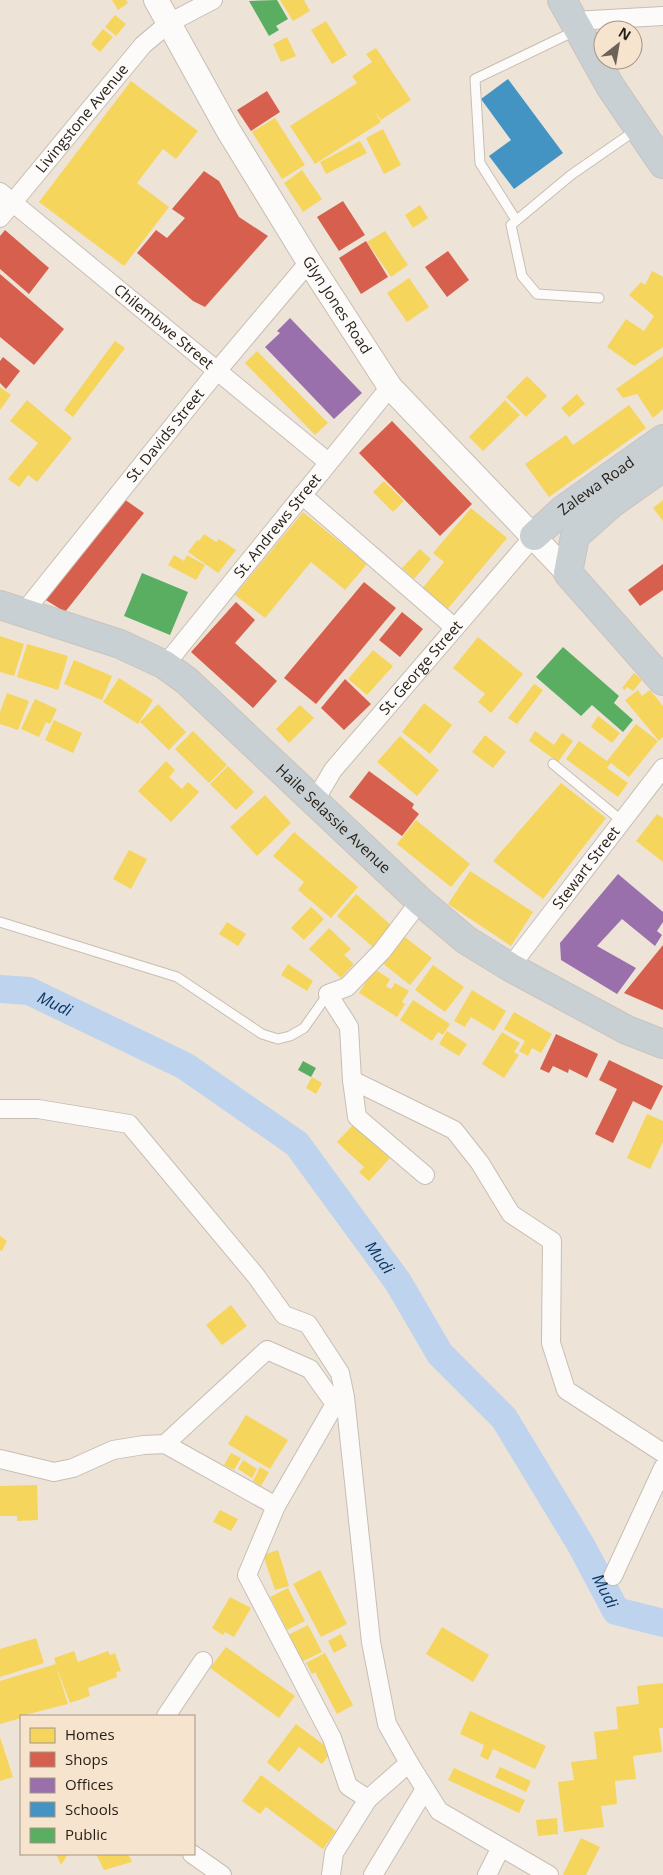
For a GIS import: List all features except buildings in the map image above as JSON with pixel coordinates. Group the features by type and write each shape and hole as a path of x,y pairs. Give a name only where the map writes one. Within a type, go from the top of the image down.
{"highway":[{"path":"571,17 610,86 663,164"},
{"name":"Zalewa Road","path":"534,536 564,509 663,439"},
{"name":"Zalewa Road","path":"568,573 575,536 611,504 663,467"},
{"path":"568,573 663,681"},
{"name":"Haile Selassie Avenue","path":"12,608 120,644 165,664 187,681 420,901 466,940 510,968 627,1030 663,1044"}],"street":[{"name":"Glyn Jones Road","path":"156,0 228,130 309,262 390,387 568,573"},
{"name":"Livingstone Avenue","path":"0,218 6,197 143,45 169,23 212,0"},
{"path":"571,17 663,16"},
{"name":"Chilembwe Street","path":"6,197 328,462"},
{"name":"St. Davids Street","path":"12,608 309,262"},
{"name":"St. Andrews Street","path":"165,664 390,387"},
{"path":"302,495 455,628"},
{"name":"St. George Street","path":"314,802 334,770 534,536"},
{"name":"Stewart Street","path":"510,968 663,768"},
{"path":"420,901 382,951 347,987 328,994 349,1027 352,1080 357,1117 425,1175"},
{"path":"352,1080 454,1130 480,1163 511,1214 552,1241 551,1343 566,1390 663,1453"},
{"path":"0,1109 38,1109 129,1124 256,1276 284,1314 308,1324 340,1373 345,1397 371,1642 387,1724 439,1811 549,1875"},
{"path":"166,1444 267,1350 310,1369 335,1404 276,1506 247,1575 332,1738 348,1786 368,1799"},
{"path":"0,1459 54,1472 73,1468 113,1450 166,1444 276,1506"},
{"path":"613,1576 663,1468"},
{"path":"167,1715 203,1661"},
{"path":"331,1875 334,1853 368,1799 409,1763"},
{"path":"373,1875 425,1790"},
{"path":"487,1875 501,1847"},
{"path":"193,1855 222,1875"}],"lane":[{"path":"516,220 480,163 475,79 571,17"},
{"path":"598,298 537,294 522,276 511,225 570,175 638,128"},
{"path":"553,764 622,821"},
{"path":"0,922 177,978 262,1034 278,1039 290,1036 304,1028 328,994"}],"waterway":[{"name":"Mudi","path":"0,989 29,991 185,1066 297,1144 398,1282 440,1354 504,1418 581,1545 616,1611 663,1623"}]}
